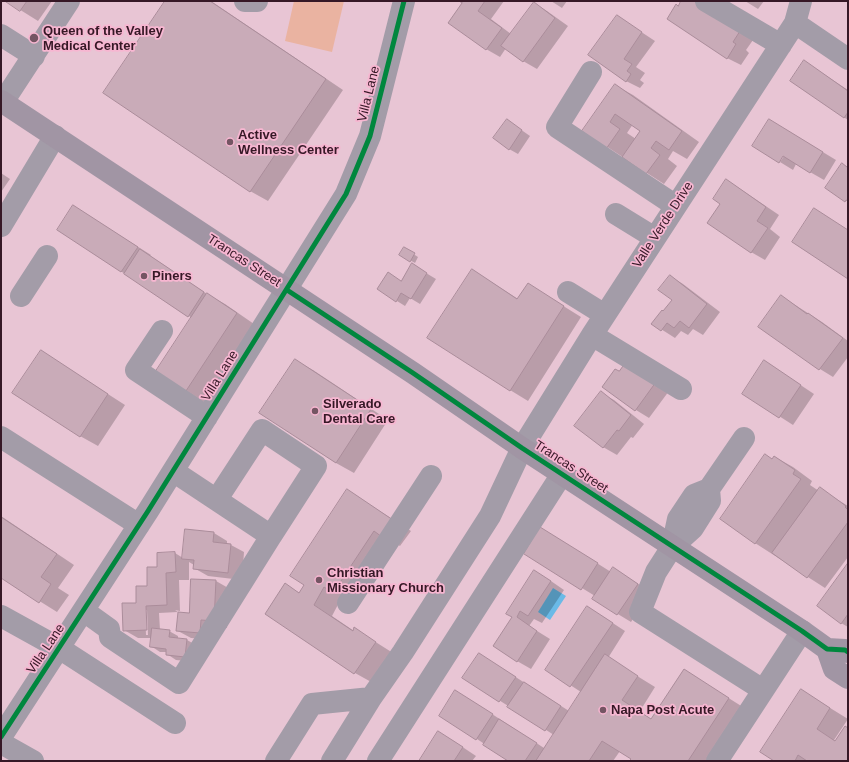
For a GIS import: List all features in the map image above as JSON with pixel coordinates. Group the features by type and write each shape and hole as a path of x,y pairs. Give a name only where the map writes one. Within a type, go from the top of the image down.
{"main road":[{"name":"Trancas Street","path":"2,102 413,373 522,448 802,631 826,649"},
{"path":"848,652 845,650 826,649 834,668 848,678"}],"street":[{"path":"2,102 34,56 69,1"},
{"path":"245,1 257,1"},
{"name":"Villa Lane","path":"1,738 140,525 346,194 370,136 404,1"},
{"path":"706,1 781,45"},
{"name":"Valle Verde Drive","path":"332,761 370,698 403,652 490,516 522,448 592,335 795,23 801,1"},
{"path":"795,23 845,49"},
{"path":"1,35 34,56"},
{"path":"591,72 557,127 676,206"},
{"path":"1,226 55,136"},
{"path":"616,214 655,238"},
{"path":"21,296 47,256"},
{"path":"568,292 605,315"},
{"path":"162,331 136,370 208,417"},
{"path":"592,335 681,389"},
{"path":"84,611 110,629 110,637 179,683 270,536 316,466 262,430 217,499"},
{"path":"1,437 140,525"},
{"path":"744,438 709,489 710,501 693,528 672,547 656,572 640,612 763,690"},
{"path":"173,472 217,499 270,536"},
{"path":"378,761 562,474"},
{"path":"348,603 431,476"},
{"path":"1,616 59,648 174,723"},
{"path":"718,761 802,631"},
{"path":"276,761 312,704 370,698"},
{"path":"1,743 33,761"}],"shaded area":[{"path":"294,1 344,1 332,52 285,41"}],"water":[{"path":"553,588 566,596 550,620 538,612"}],"building":[{"path":"5,1 27,1 20,11"},
{"name":"Active Wellness Center","path":"165,1 210,1 326,79 250,192 103,93"},
{"path":"459,1 485,1 478,11 502,28 486,50 448,23 462,3"},
{"path":"681,1 694,1 740,31 733,42 736,44 727,59 667,19 676,4 678,6"},
{"path":"534,2 555,18 523,62 501,46"},
{"path":"617,15 642,32 624,59 632,64 627,71 631,74 626,82 588,55"},
{"path":"804,60 848,91 848,112 844,118 790,81"},
{"path":"615,84 682,131 669,150 656,141 651,148 660,155 646,174 622,157 640,131 615,114 610,122 620,129 606,149 582,131"},
{"path":"507,119 522,130 509,150 493,138"},
{"path":"769,119 823,152 810,173 783,156 779,163 752,146"},
{"path":"842,163 847,167 848,166 848,201 846,200 845,202 825,188"},
{"path":"726,179 766,207 757,221 768,228 751,253 707,223 720,204 713,199"},
{"path":"73,205 138,247 121,272 57,230"},
{"path":"814,208 848,230 848,279 792,242"},
{"path":"404,247 415,253 410,262 399,255"},
{"path":"140,249 204,292 188,317 124,274"},
{"path":"412,263 427,273 411,299 401,293 396,302 377,289 388,272 401,281"},
{"path":"472,269 517,299 528,283 564,306 510,391 427,338"},
{"path":"670,275 707,304 689,328 680,321 674,328 667,323 661,331 651,324 672,300 658,290"},
{"path":"207,293 237,313 184,394 154,374"},
{"path":"781,295 843,338 819,370 758,327"},
{"path":"41,350 108,394 80,437 12,393"},
{"name":"Silverado Dental Care","path":"295,359 371,409 336,463 259,413"},
{"path":"764,360 801,385 779,418 742,394"},
{"path":"627,361 656,382 635,411 602,387 615,369 619,371"},
{"path":"601,391 631,415 619,431 617,430 603,448 574,426"},
{"path":"765,454 772,459 774,456 795,470 793,474 801,479 755,544 720,519"},
{"path":"820,487 846,506 845,507 848,510 848,522 807,578 772,553"},
{"name":"Christian Missionary Church","path":"347,489 393,520 382,537 374,531 333,593 324,587 314,605 353,631 354,627 376,642 354,674 265,614 285,583 299,593 304,585 290,576"},
{"path":"1,517 57,554 41,577 51,584 39,603 1,578"},
{"path":"540,527 598,563 581,590 524,554"},
{"path":"185,529 214,532 213,542 231,544 228,573 193,569 194,560 182,559"},
{"path":"175,552 176,572 166,573 167,605 146,606 147,630 123,631 122,603 136,603 136,586 147,586 147,567 157,567 157,553"},
{"path":"848,563 848,614 841,624 817,606"},
{"path":"613,567 638,584 617,615 592,599"},
{"path":"534,570 551,581 528,616 520,611 517,617 537,631 517,662 493,646 512,617 506,614"},
{"path":"191,579 216,580 214,621 201,620 200,633 176,631 178,612 189,613"},
{"path":"587,606 613,623 570,687 545,670"},
{"path":"152,628 170,630 169,637 187,639 185,657 166,655 166,649 150,647"},
{"path":"479,653 516,677 499,702 462,678"},
{"name":"Napa Post Acute","path":"605,654 638,676 622,700 651,719 684,669 729,698 688,761 629,761 631,759 602,741 589,761 536,761"},
{"path":"524,682 561,706 545,731 507,707"},
{"path":"801,689 830,708 817,729 835,741 845,726 848,728 848,761 807,761 798,755 795,761 774,761 760,752"},
{"path":"455,690 493,714 476,740 439,716"},
{"path":"499,719 537,743 525,761 508,761 483,745"},
{"path":"438,731 463,747 454,761 419,761"}],"cycle path":[{"path":"1,737 148,511 346,194 370,136 404,1"},
{"path":"287,290 413,373 522,448 802,631 827,649 845,650 848,652"}],"place":[{"name":"Queen of the Valley Medical Center","path":"34,38"},
{"name":"Active Wellness Center","path":"230,142"},
{"name":"Piners","path":"144,276"},
{"name":"Silverado Dental Care","path":"315,411"},
{"name":"Christian Missionary Church","path":"319,580"},
{"name":"Napa Post Acute","path":"603,710"}]}
